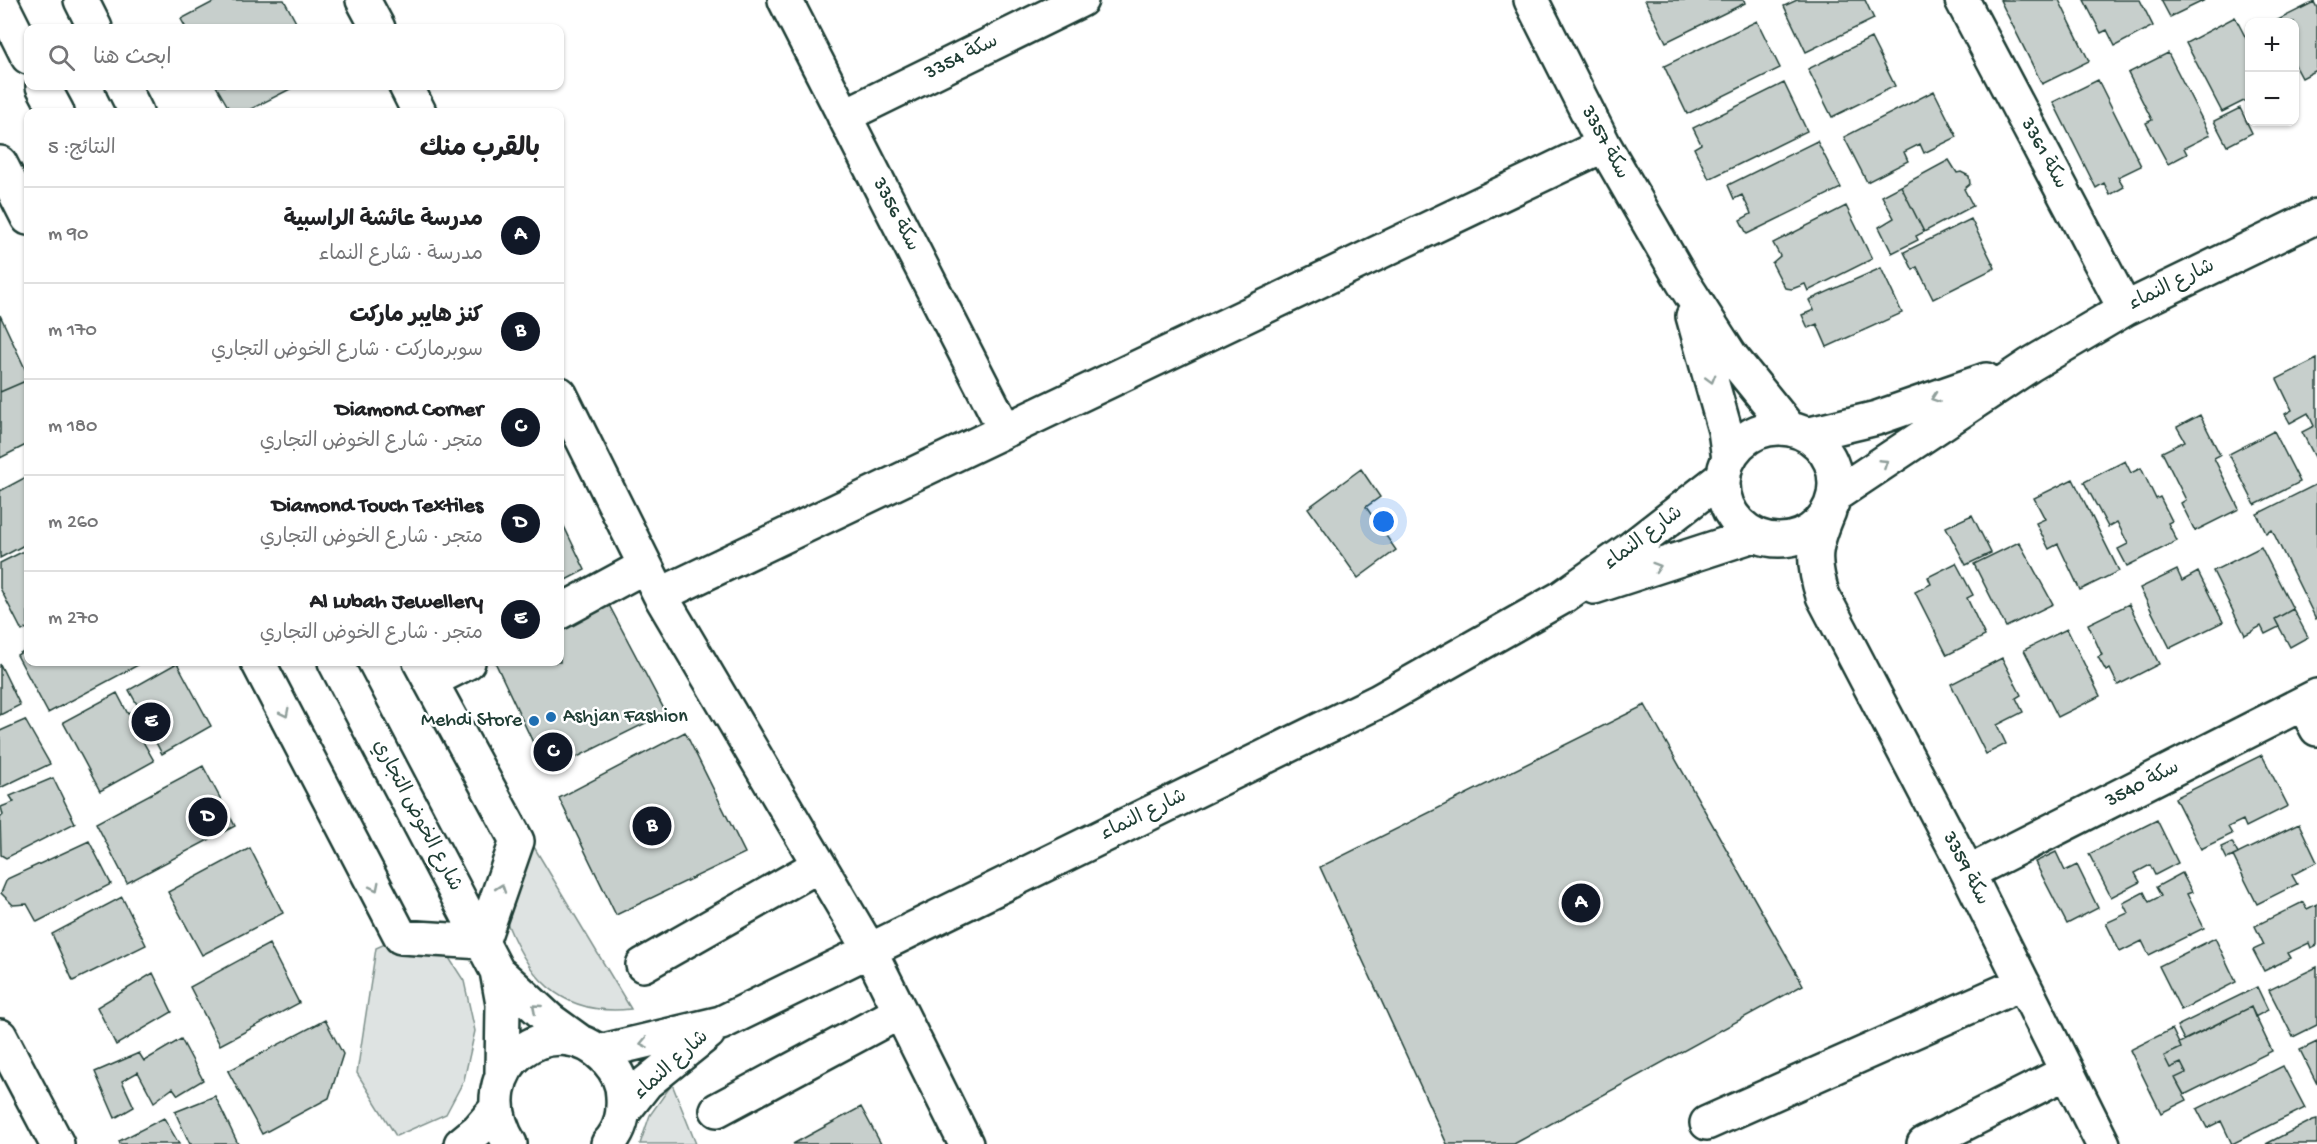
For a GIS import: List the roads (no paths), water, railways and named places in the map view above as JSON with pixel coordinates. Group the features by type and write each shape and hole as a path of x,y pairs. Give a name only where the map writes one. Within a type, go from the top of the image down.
{"street":[{"path":"81,0 93,24"},
{"path":"363,0 376,24"},
{"name":"سكة 3356","path":"785,0 1005,430"},
{"name":"سكة 3354","path":"844,116 1081,0"},
{"name":"سكة 3357","path":"1532,0 1604,145 1683,282 1730,356 1798,431"},
{"name":"سكة 3361","path":"1962,0 2125,309"},
{"path":"0,3 24,49"},
{"path":"45,90 55,108"},
{"path":"125,90 134,108"},
{"path":"408,90 417,108"},
{"path":"660,595 1604,145"},
{"path":"0,163 24,210"},
{"name":"شارع النماء","path":"1832,503 2030,365 2125,309 2317,216"},
{"name":"سكة 3357","path":"1683,282 1720,411 1726,467"},
{"name":"شارع النماء","path":"1798,431 1877,418 2030,365"},
{"path":"564,402 660,595 870,951 966,1144"},
{"path":"1771,429 1798,431 1821,446 1830,460 1835,477 1832,503 1818,525 1804,535 1788,541 1762,538 1739,525 1729,511 1723,494 1726,467 1740,444 1754,434 1771,429"},
{"name":"شارع النماء","path":"615,1134 646,1083 721,1023 1379,701 1561,598 1629,550 1726,467"},
{"name":"سكة 3359","path":"1832,503 1816,542 1816,569 1823,596 1968,873 2103,1144"},
{"name":"شارع النماء","path":"1561,598 1762,538"},
{"name":"سكة 3359","path":"1762,538 1823,596"},
{"path":"564,610 645,566"},
{"path":"260,666 401,937 482,942 517,841 426,671 449,666"},
{"name":"شارع الخوض التجاري","path":"337,666 497,971 550,1020 614,1068 623,1089 615,1134"},
{"name":"سكة 3540","path":"1968,873 2312,709"},
{"path":"643,965 819,865"},
{"name":"شارع الخوض التجاري","path":"496,1108 502,1072 504,1027 497,971"},
{"path":"1707,1123 2023,983"},
{"path":"717,1110 900,1012"},
{"name":"شارع النماء","path":"502,1072 519,1054 537,1043 558,1039 589,1047 721,1023"},
{"path":"0,1036 57,1144"},
{"path":"1924,1144 2067,1072"},
{"path":"461,1144 478,1130 496,1108"},
{"path":"496,1108 500,1128 510,1144"}],"place":[{"name":"Ashjan Fashion","path":"551,717"},
{"name":"Mehdi Store","path":"534,721"},
{"name":"Al Lubah Jewellery","path":"151,722"},
{"name":"Diamond Corner","path":"553,752"},
{"name":"Diamond Touch Textiles","path":"208,817"},
{"name":"كنز هايبر ماركت","path":"652,826"},
{"name":"مدرسة عائشة الراسبية","path":"1581,903"}]}
